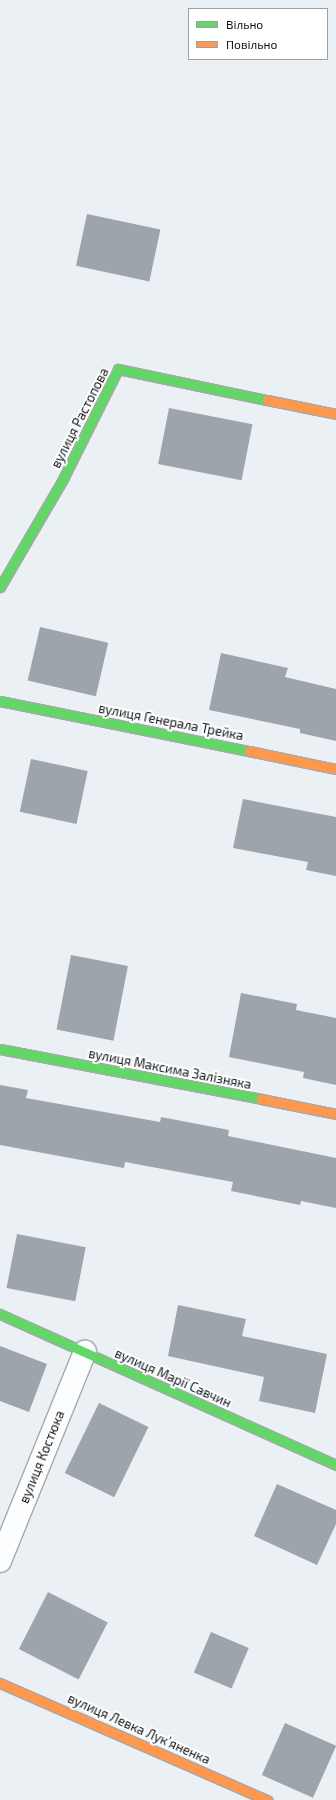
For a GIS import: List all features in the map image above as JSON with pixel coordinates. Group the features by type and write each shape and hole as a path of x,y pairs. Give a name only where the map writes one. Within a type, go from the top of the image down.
{"street":[{"name":"вулиця Растопова","path":"0,587 63,479 118,369 336,414"},
{"name":"вулиця Генерала Трейка","path":"0,701 336,769"},
{"name":"вулиця Максима Залізняка","path":"0,1049 336,1114"},
{"name":"вулиця Марії Савчин","path":"0,1314 336,1465"},
{"name":"вулиця Костюка","path":"0,1561 85,1352"},
{"name":"вулиця Левка Лукʼяненка","path":"0,1682 267,1800"}],"building":[{"path":"87,214 160,230 149,281 76,266"},
{"path":"169,408 252,424 242,480 158,464"},
{"path":"40,627 108,643 96,696 28,681"},
{"path":"221,653 288,668 285,677 336,689 336,741 300,733 300,729 209,710"},
{"path":"31,759 88,771 77,824 20,812"},
{"path":"243,799 336,817 336,876 306,870 308,862 233,848"},
{"path":"71,955 128,966 113,1041 56,1030"},
{"path":"241,993 297,1004 296,1010 336,1018 336,1085 303,1078 304,1072 229,1057"},
{"path":"0,1085 28,1090 26,1098 160,1122 161,1117 229,1130 228,1136 336,1158 336,1208 301,1201 300,1205 231,1191 233,1182 125,1162 124,1168 0,1145"},
{"path":"17,1234 86,1247 75,1301 7,1288"},
{"path":"178,1305 246,1319 242,1336 327,1354 315,1413 259,1401 264,1377 168,1356"},
{"path":"0,1346 47,1364 29,1412 0,1401"},
{"path":"99,1403 148,1427 114,1497 65,1473"},
{"path":"277,1484 336,1510 336,1524 317,1565 254,1536"},
{"path":"48,1592 108,1622 79,1679 19,1649"},
{"path":"211,1632 249,1648 232,1689 194,1673"},
{"path":"285,1723 336,1746 313,1798 262,1775"}],"traffic: fast":[{"path":"0,587 63,479 118,369 267,400"},
{"path":"0,701 249,751"},
{"path":"0,1049 261,1099"},
{"path":"0,1314 336,1465"}],"traffic: slow":[{"path":"267,400 336,414"},
{"path":"249,751 336,769"},
{"path":"261,1099 336,1114"},
{"path":"0,1683 267,1800"}]}
